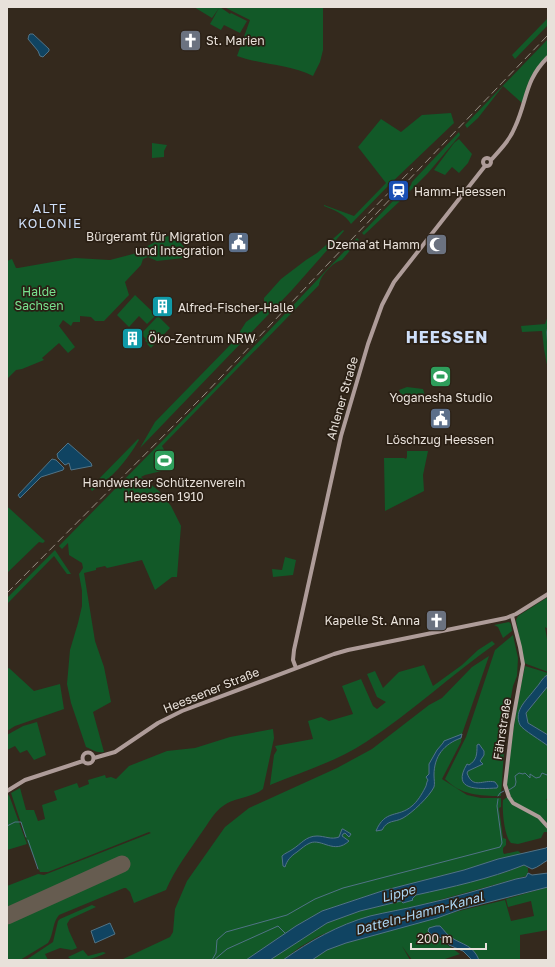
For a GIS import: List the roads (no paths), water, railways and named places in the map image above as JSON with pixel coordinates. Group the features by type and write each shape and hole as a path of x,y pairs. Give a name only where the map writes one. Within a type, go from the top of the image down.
{"main road":[{"name":"Ahlener Straße","path":"296,668 293,660 294,650 331,481 343,428 372,331 390,288 485,166 490,165 492,162 491,160 513,133 531,79 537,68 548,57"},
{"name":"Heessener Straße","path":"83,761 86,764 90,764 93,762 94,758 115,752 158,723 182,711 296,668 348,650 444,632 512,616 548,594"},
{"name":"Fährstraße","path":"512,616 522,654 523,664 512,725 505,785 509,797 513,803 539,817 548,826"},
{"name":"Heessener Straße","path":"83,761 82,758 86,753 91,754 94,758"},
{"name":"Heessener Straße","path":"7,791 30,778 83,761"}],"water":[{"path":"30,34 33,34 49,49 43,57 40,56 38,51 28,39"},
{"path":"68,443 91,463 92,466 71,470 69,463 65,465 58,458 57,454"},
{"path":"52,459 56,460 64,468 63,470 41,477 20,498 18,495"},
{"path":"547,675 548,686 526,713 528,723 548,735 548,746 522,727 518,720 518,714 522,705 542,679"},
{"path":"462,734 461,738 445,747 438,757 434,768 434,787 432,791 407,816 387,824 382,830 376,831 383,820 407,810 416,802 426,787 428,780 426,777 429,774 429,764 437,750 444,741"},
{"path":"479,744 484,751 484,755 480,761 483,764 468,771 467,773 469,778 475,783 495,782 498,786 497,788 475,788 464,784 462,779 463,773 467,764 469,765 475,759 477,754 477,745"},
{"path":"342,829 351,834 349,837 345,833 343,834 342,836 349,841 344,845 338,847 315,842 310,843 291,857 285,867 283,866 282,856 307,839 313,836 336,838 339,837"},
{"name":"Lippe","path":"547,847 548,860 532,869 524,865 484,879 416,895 412,899 413,900 403,903 401,901 360,911 327,923 270,960 246,960 296,926 322,911 382,891"},
{"name":"Datteln-Hamm-Kanal","path":"528,873 532,875 548,873 548,887 462,909 437,918 346,943 327,950 312,960 283,960 303,946 325,934 358,920 457,896 526,877"},
{"path":"110,923 115,934 95,943 91,931"},
{"path":"440,926 450,937 471,948 479,960 472,960 463,951 449,945 442,938 432,935 428,931 429,928"}],"waterway":[{"path":"548,325 548,352"},
{"path":"509,790 515,786 515,776 519,773 525,773 530,778 530,774 536,778 540,777 542,773 547,775 548,773"},
{"path":"498,796 504,791"},
{"path":"212,960 216,953 217,940 226,932 287,915 315,899 343,888 500,847 502,843 497,806 498,799"},
{"path":"7,826 15,822 21,822 26,837"},
{"path":"28,840 38,869"},
{"path":"214,960 227,949 278,926 285,933"}],"railway":[{"path":"7,593 204,395 548,35"},
{"path":"360,222 413,168"}],"place":[{"name":"St. Marien","path":"190,40"},
{"name":"Hamm-Heessen","path":"399,191"},
{"name":"Bürgeramt für Migration und Integration","path":"239,243"},
{"name":"Dzema'at Hamm","path":"436,244"},
{"name":"Alfred-Fischer-Halle","path":"162,307"},
{"name":"Öko-Zentrum NRW","path":"132,338"},
{"name":"Yoganesha Studio","path":"441,376"},
{"name":"Löschzug Heessen","path":"440,418"},
{"name":"Handwerker Schützenverein Heessen 1910","path":"164,461"},
{"name":"Kapelle St. Anna","path":"436,620"}],"district":[{"name":"ALTE KOLONIE","path":"50,216"},
{"name":"HEESSEN","path":"447,337"}],"park label":[{"name":"Halde Sachsen","path":"39,298"}]}
